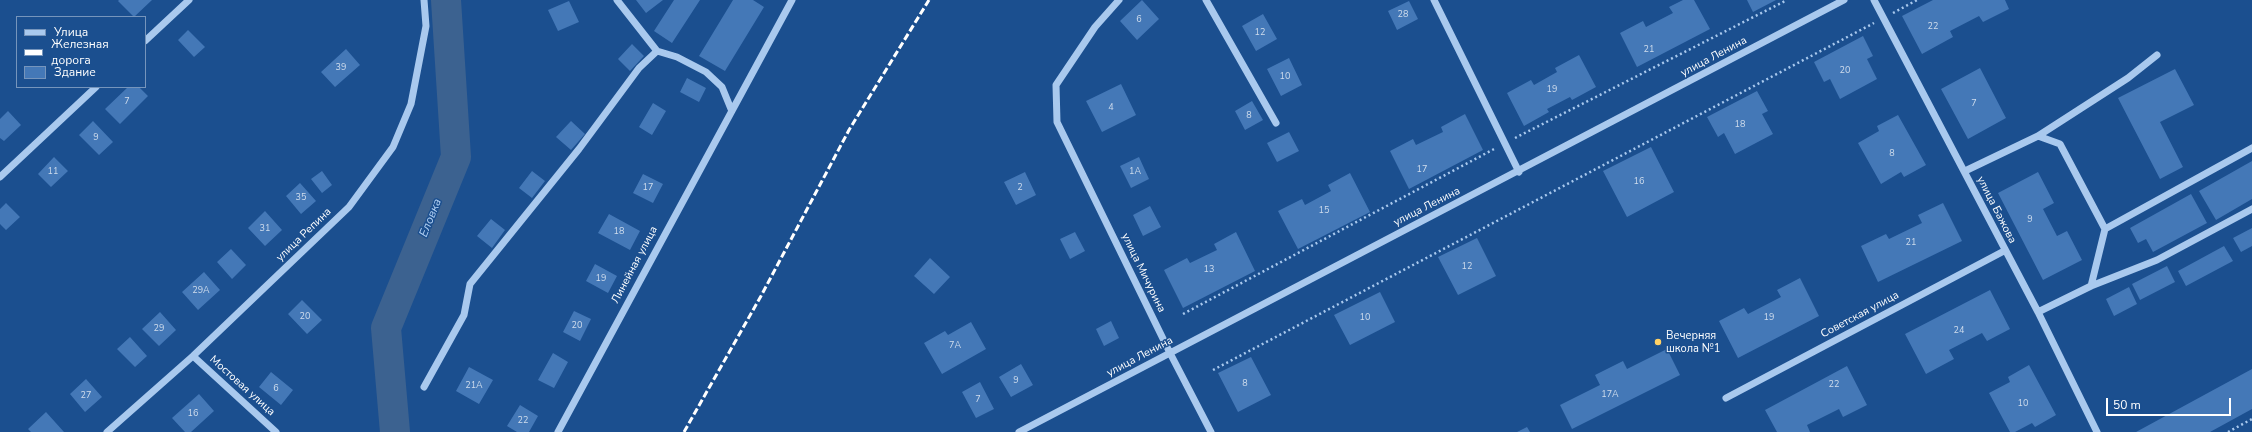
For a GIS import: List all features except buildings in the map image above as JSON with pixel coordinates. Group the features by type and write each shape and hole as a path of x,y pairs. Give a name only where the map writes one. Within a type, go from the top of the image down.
{"street":[{"path":"146,40 189,0"},
{"name":"улица Репина","path":"107,432 193,356 349,207 394,146 411,104 426,26 424,0"},
{"path":"617,0 657,52 677,57 706,72 722,87 731,109"},
{"name":"Линейная улица","path":"558,432 731,109 792,0"},
{"name":"улица Мичурина","path":"1119,0 1095,27 1056,85 1057,122 1170,353 1211,432"},
{"path":"1206,0 1276,123"},
{"path":"1434,0 1519,172"},
{"name":"улица Ленина","path":"1019,432 1519,172 1844,0"},
{"name":"улица Бажова","path":"1874,0 1965,171 2004,251 2038,312 2097,432"},
{"path":"424,387 464,315 470,284 570,161 639,68 657,52"},
{"path":"1965,171 2038,136 2128,78 2157,55"},
{"path":"0,177 95,88"},
{"path":"2038,136 2060,144 2105,229 2091,286"},
{"path":"2105,229 2252,148"},
{"path":"2038,312 2091,286 2157,260 2252,209"},
{"name":"Советская улица","path":"1726,398 2004,251"},
{"name":"Мостовая улица","path":"193,356 276,432"}],"path":[{"path":"1184,314 1506,143 1787,0"},
{"path":"1213,370 1917,0"},
{"path":"2228,432 2252,419"}],"waterway":[{"name":"Еловка","path":"395,432 386,328 456,157 446,0"}],"railway":[{"path":"684,432 761,296 849,130 929,0"}],"place":[{"name":"Вечерняя школа №1","path":"1658,342"}]}
